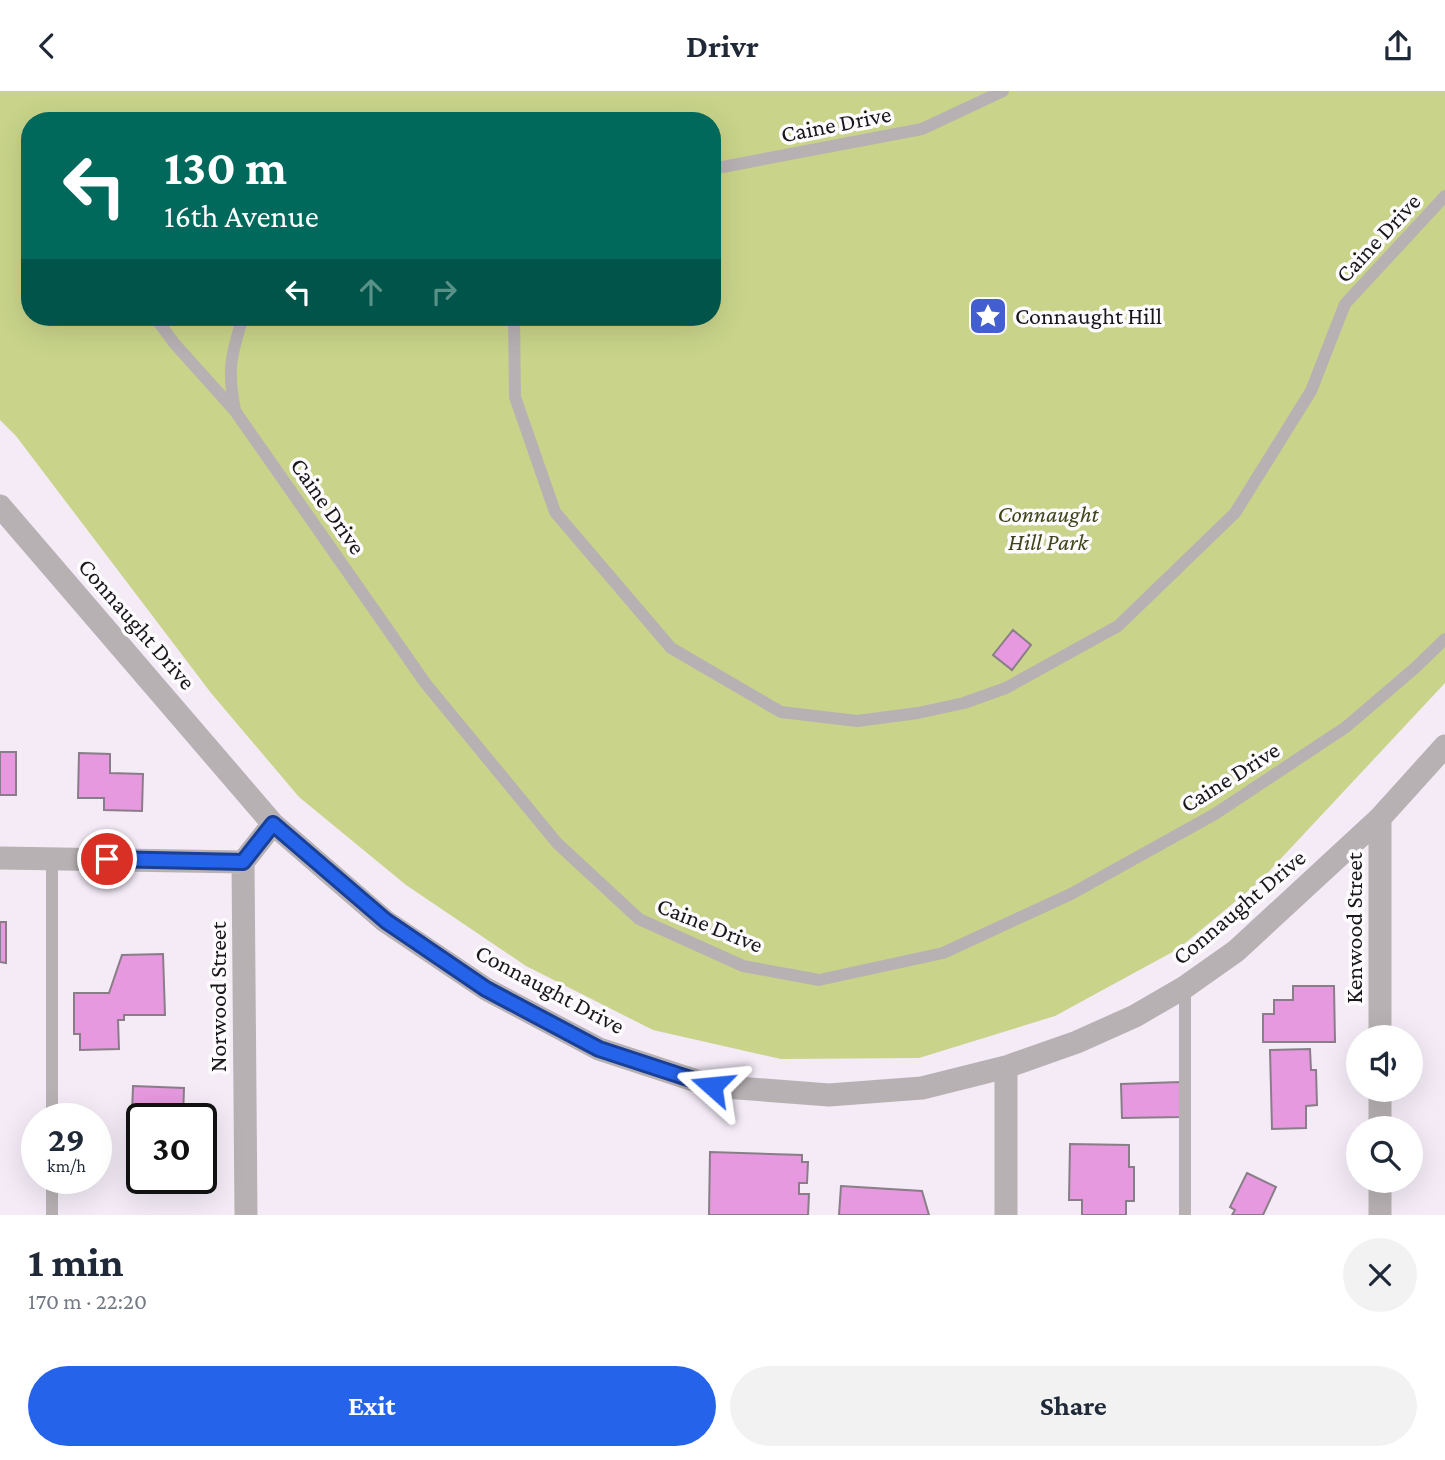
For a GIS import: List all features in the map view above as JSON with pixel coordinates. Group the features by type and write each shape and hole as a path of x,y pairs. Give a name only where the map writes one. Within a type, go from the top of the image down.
{"street":[{"name":"Connaught Drive","path":"0,506 273,824 386,921 486,989 599,1049 712,1086 829,1094 922,1088 1006,1067 1077,1042 1135,1016 1185,987 1236,951 1380,818 1445,746"},
{"name":"Kenwood Street","path":"1380,818 1380,1025"},
{"path":"0,858 243,862 273,824"},
{"name":"Norwood Street","path":"243,862 246,1215"},
{"path":"1006,1067 1006,1215"},
{"path":"1380,1193 1380,1215"}],"lane":[{"name":"Caine Drive","path":"721,167 922,129 1003,91"},
{"name":"Caine Drive","path":"514,326 515,397 555,512 671,647 781,712 857,720 918,713 964,703 1006,688 1118,626 1235,513 1311,391 1345,304 1445,196"},
{"name":"Caine Drive","path":"162,326 235,411 426,684 556,843 639,919 743,966 819,980 943,953 1071,894 1215,814 1346,727 1445,639"},
{"name":"Caine Drive","path":"235,411 229,382 230,357 240,326"},
{"path":"52,858 52,1103"},
{"path":"1185,987 1185,1215"},
{"path":"52,1194 52,1215"}],"green space":[{"name":"Connaught Hill Park","path":"0,91 1445,91 1445,683 1260,881 1178,949 1055,1016 919,1058 781,1059 653,1030 526,966 406,885 299,797 211,693 16,436 0,420"}],"building":[{"path":"1013,630 1031,645 1012,670 993,655"},
{"path":"0,752 16,752 16,795 0,795"},
{"path":"79,753 110,754 110,773 143,774 142,811 104,810 104,798 78,798"},
{"path":"0,922 6,922 6,963 0,962"},
{"path":"163,954 165,1015 124,1015 124,1020 118,1020 119,1049 80,1050 80,1034 74,1034 74,993 109,993 122,955"},
{"path":"1293,986 1334,986 1335,1042 1263,1042 1263,1014 1274,1014 1274,1000 1293,1000"},
{"path":"1310,1049 1311,1070 1316,1070 1317,1105 1306,1106 1306,1128 1272,1129 1270,1050"},
{"path":"1180,1082 1181,1117 1122,1118 1121,1084"},
{"path":"133,1086 184,1088 184,1103 132,1103"},
{"path":"1070,1144 1129,1145 1129,1167 1134,1167 1134,1201 1126,1201 1126,1215 1082,1215 1082,1200 1069,1200"},
{"path":"710,1152 802,1155 802,1162 808,1162 807,1183 799,1183 799,1194 809,1194 808,1215 709,1215"},
{"path":"1247,1173 1276,1187 1263,1215 1232,1215 1235,1210 1230,1207"},
{"path":"841,1186 922,1191 929,1215 839,1215"}],"place":[{"name":"Connaught Hill","path":"988,316"}],"route":[{"path":"107,859 243,862 273,824 386,921 486,989 599,1049 712,1086"}]}
